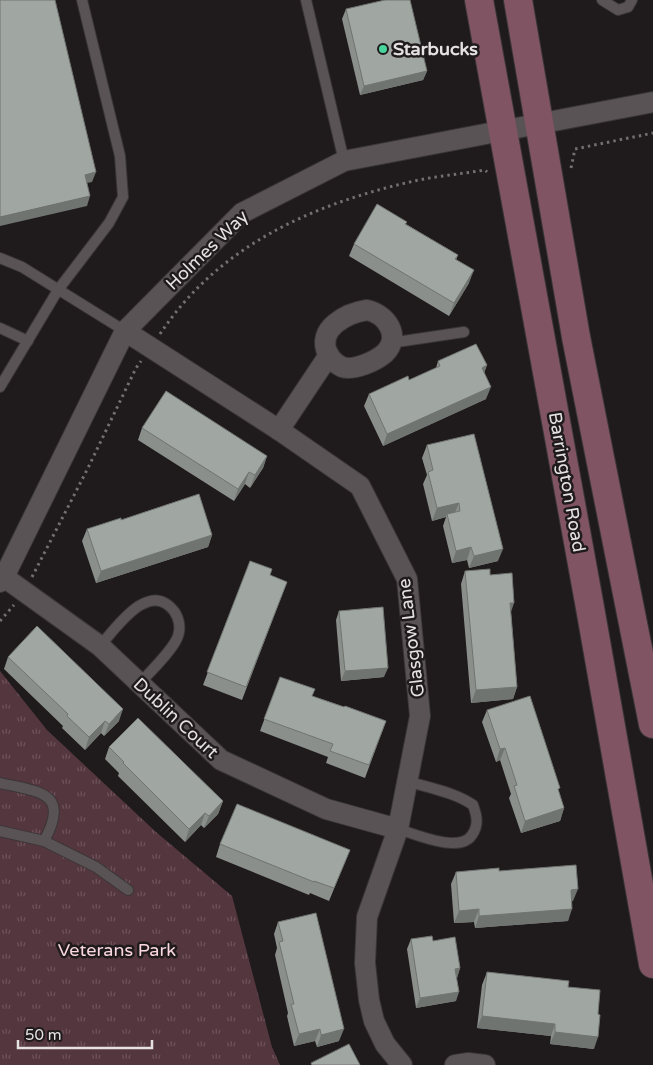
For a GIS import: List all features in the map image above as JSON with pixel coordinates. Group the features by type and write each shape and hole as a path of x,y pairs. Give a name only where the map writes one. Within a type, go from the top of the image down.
{"main road":[{"name":"Barrington Road","path":"479,0 504,130 653,964"},
{"name":"Barrington Road","path":"518,0 576,338 653,724"}],"street":[{"name":"Holmes Way","path":"1,578 125,331 242,212 344,161 653,102"},
{"path":"367,310 382,316 388,322 391,329 390,343 385,353 362,366 354,368 345,368 338,365 328,355 325,344 326,336 335,323 359,311 367,310"},
{"name":"Glasgow Lane","path":"125,331 279,430 360,486 407,579 420,716 398,829 367,917 365,963 369,1000 374,1021 385,1044 402,1065"},
{"path":"279,430 328,355"},
{"name":"Dublin Court","path":"1,578 100,646 222,760 326,809 398,829"},
{"path":"454,1065 468,1063 486,1065"}],"lane":[{"path":"0,387 58,290 109,223 123,197 120,156 82,0"},
{"path":"306,0 344,161"},
{"path":"602,0 618,10 628,7 632,0"},
{"path":"0,258 22,267 125,331"},
{"path":"0,328 28,340"},
{"path":"390,343 464,332"},
{"path":"100,646 133,609 143,602 156,600 169,604 176,614 180,627 178,638 139,684"},
{"path":"398,829 445,843 462,843 470,839 477,823 473,805 466,800 408,781"},
{"path":"0,783 46,794 53,802 55,814 44,841"},
{"path":"0,831 44,841 96,867 128,890"}],"path":[{"path":"571,166 575,149 653,133"},
{"path":"0,622 23,592 88,468 136,368 188,296 218,268 277,228 365,193 416,181 485,170 489,174"}],"green space":[{"name":"Veterans Park","path":"0,671 47,730 156,832 232,896 272,1047 280,1065 0,1065"}],"building":[{"path":"0,0 55,0 96,172 85,175 90,196 0,217"},
{"name":"Starbucks","path":"385,0 410,0 427,71 364,86 346,9"},
{"path":"377,204 407,222 405,224 458,255 455,259 474,270 454,303 354,244"},
{"path":"476,344 487,365 482,368 491,387 387,434 369,394 408,376 409,380 440,366 438,361"},
{"path":"166,391 267,456 255,475 249,472 238,489 142,428"},
{"path":"474,434 503,549 474,556 471,547 456,551 447,514 460,511 459,503 437,508 428,472 433,470 427,445"},
{"path":"199,494 212,535 101,571 87,529 121,518 121,520"},
{"path":"250,561 272,569 270,575 287,582 246,687 207,672"},
{"path":"490,569 490,575 512,573 514,603 510,603 517,687 476,690 465,571"},
{"path":"383,607 388,668 345,671 339,611"},
{"path":"37,626 123,709 109,724 105,721 89,737 67,716 68,714 8,657"},
{"path":"280,677 315,689 312,696 386,721 369,765 330,751 333,744 264,719"},
{"path":"530,696 560,788 558,789 564,808 525,821 514,786 517,785 505,748 500,749 487,710"},
{"path":"138,718 223,801 209,816 205,813 189,829 109,747"},
{"path":"237,804 350,850 334,888 314,882 220,844"},
{"path":"576,865 578,889 571,890 572,909 479,916 479,909 459,911 456,872 499,868 499,871"},
{"path":"316,913 344,1029 321,1035 320,1029 299,1034 279,942 283,941 278,922"},
{"path":"432,936 433,941 455,937 460,968 455,969 459,992 420,998 411,939"},
{"path":"487,972 569,981 568,987 600,990 598,1037 555,1032 555,1024 482,1016"},
{"path":"349,1044 360,1065 312,1065 311,1063"}],"place":[{"name":"Starbucks","path":"383,49"}]}
